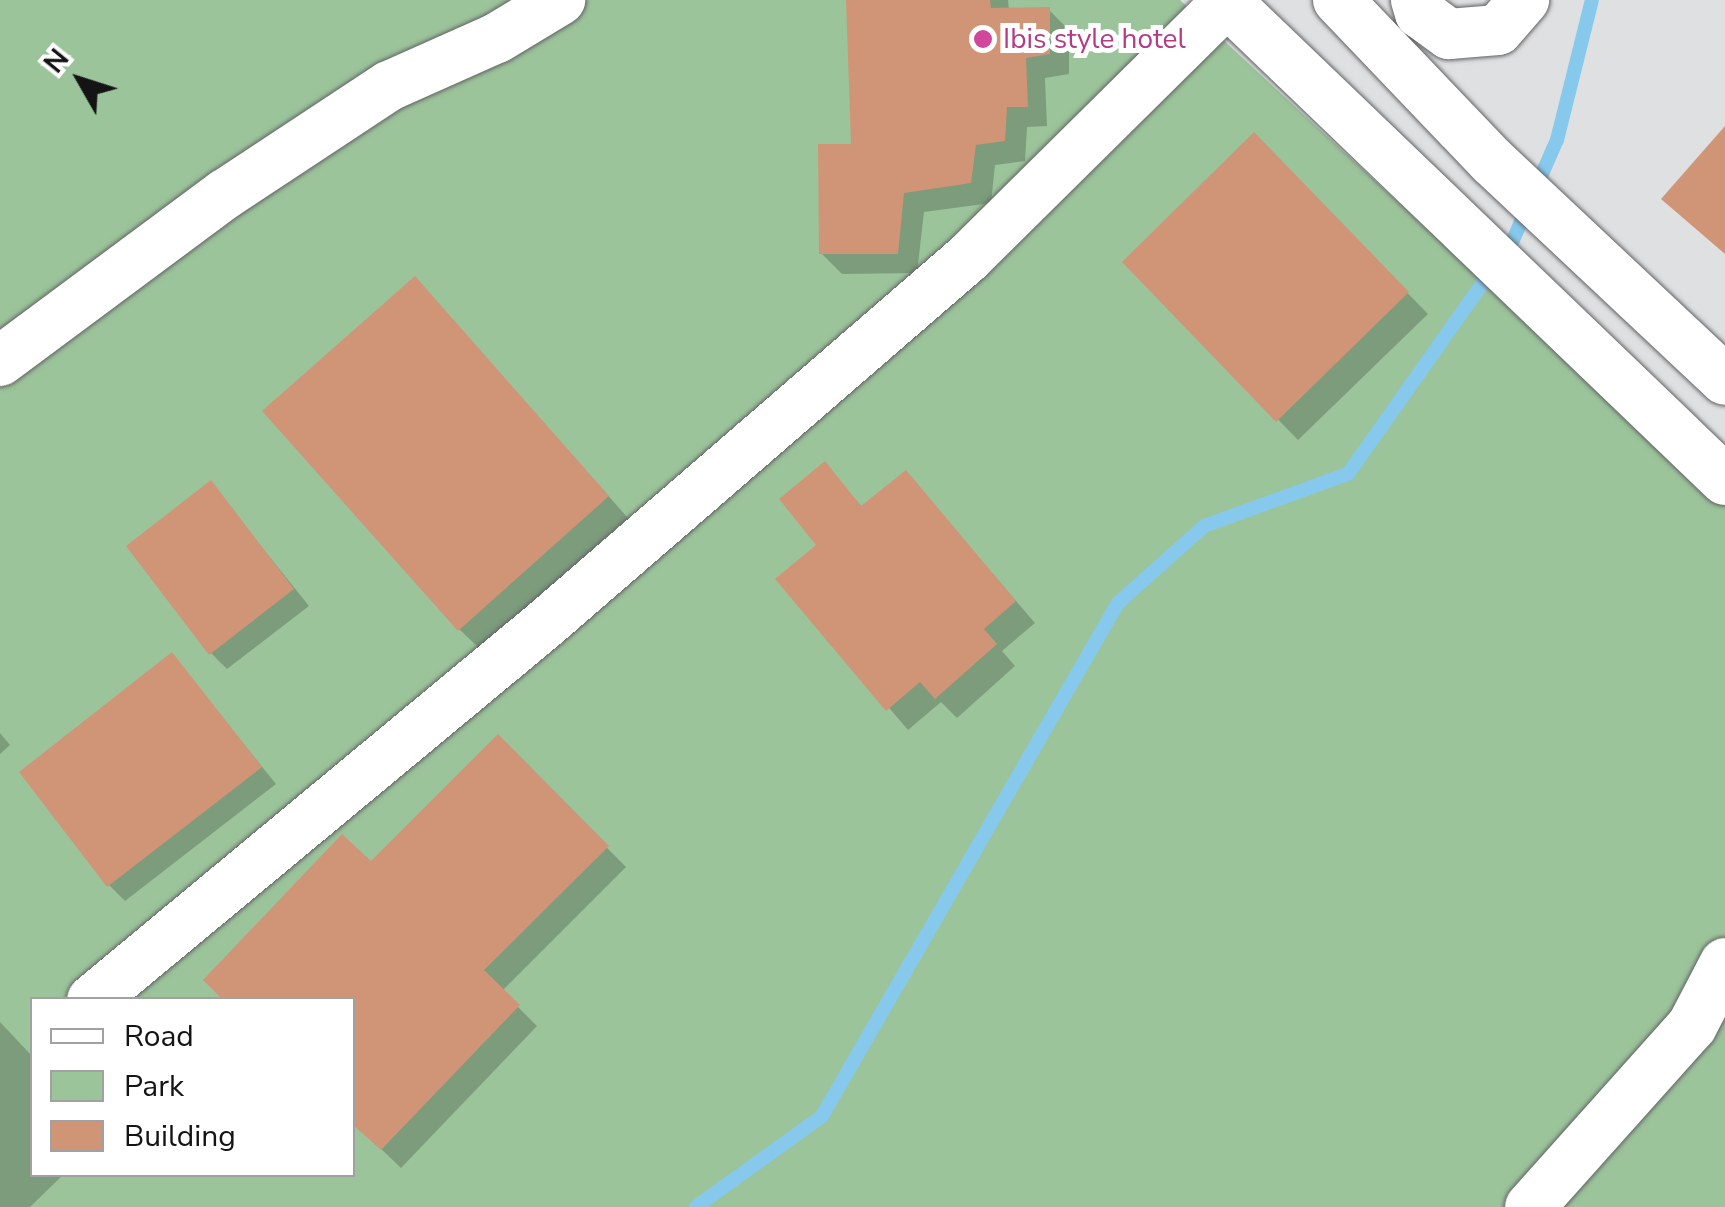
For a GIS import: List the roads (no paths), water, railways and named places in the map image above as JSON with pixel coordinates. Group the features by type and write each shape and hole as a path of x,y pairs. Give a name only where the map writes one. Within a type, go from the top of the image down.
{"street":[{"path":"0,361 225,194 389,86 497,38 560,0"},
{"path":"1338,0 1493,162 1725,380"},
{"path":"1416,0 1420,13 1449,34 1498,30 1524,0"},
{"path":"96,997 545,624 968,258 1226,1 1530,297 1725,480"},
{"path":"1530,1207 1692,1026 1725,963"}],"waterway":[{"path":"696,1207 822,1116 1118,603 1204,526 1348,474 1513,240 1557,140 1592,0"}],"place":[{"name":"Ibis style hotel","path":"983,39"}]}
